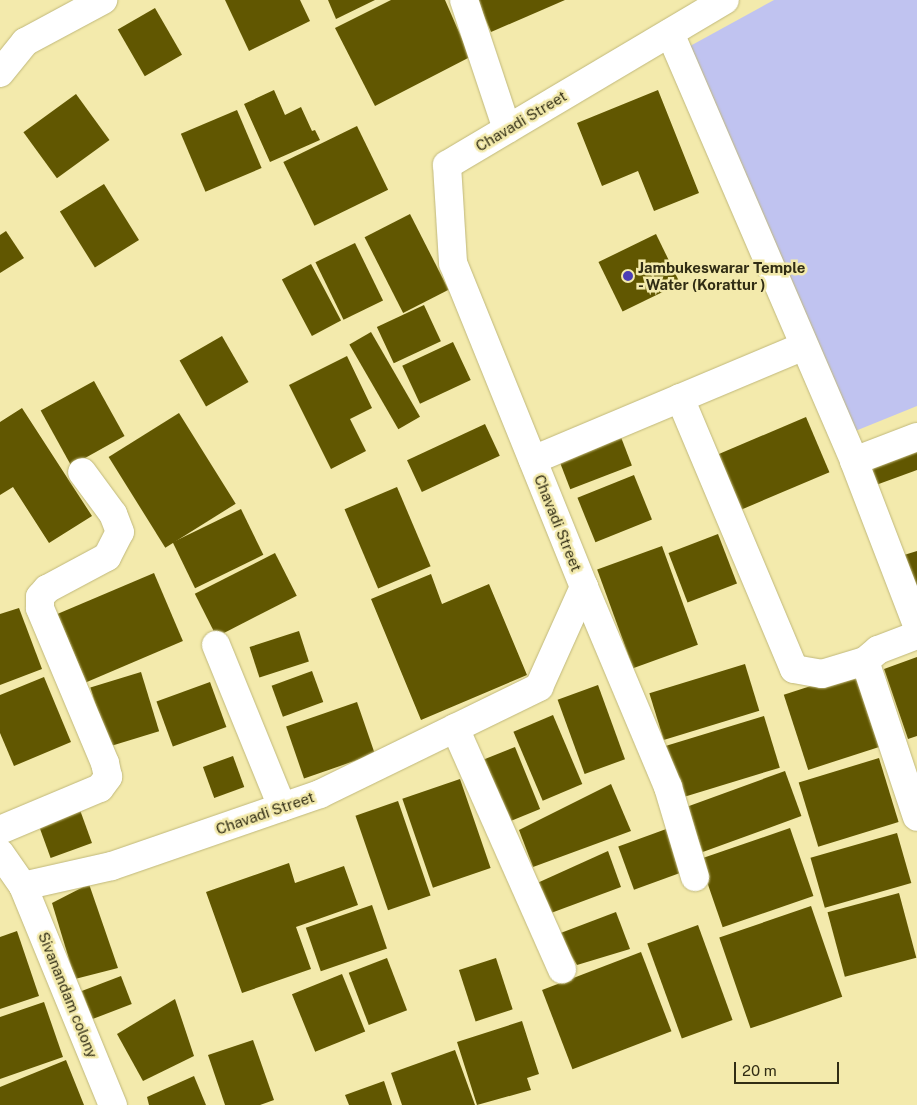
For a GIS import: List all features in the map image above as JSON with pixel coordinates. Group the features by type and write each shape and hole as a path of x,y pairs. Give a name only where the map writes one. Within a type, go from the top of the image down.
{"street":[{"path":"0,73 26,42 103,0"},
{"path":"464,0 507,130"},
{"name":"Chavadi Street","path":"23,886 112,866 320,794 539,687 584,587 453,263 447,165 725,0"},
{"path":"670,33 854,461 917,625"},
{"path":"533,460 804,346"},
{"path":"680,398 794,669 822,674 865,661 878,650 917,635"},
{"path":"854,461 917,437"},
{"path":"0,830 100,788 108,777 105,763 40,608 40,597 47,589 107,557 120,532 113,514 82,472"},
{"path":"584,587 668,787 695,877"},
{"path":"216,645 282,807"},
{"path":"865,661 917,817"},
{"path":"456,728 562,969"},
{"name":"Sivanandam colony","path":"0,853 23,886 113,1105"}],"water":[{"path":"774,0 917,0 917,406 838,438 681,51"}],"building":[{"path":"225,0 300,0 310,21 249,51"},
{"path":"328,0 375,0 336,19"},
{"path":"391,0 445,0 470,57 375,106 335,28"},
{"path":"477,0 565,0 491,32"},
{"path":"155,8 182,55 145,76 118,30"},
{"path":"274,90 285,115 301,107 312,131 315,130 320,140 270,162 244,104"},
{"path":"658,90 699,193 654,211 638,171 602,186 577,123"},
{"path":"76,94 110,140 57,178 23,132"},
{"path":"237,110 262,168 205,192 181,134"},
{"path":"357,126 388,190 314,226 283,162"},
{"path":"104,184 139,240 95,268 60,212"},
{"path":"410,214 449,290 403,313 365,237"},
{"path":"6,231 24,258 0,273 0,235"},
{"path":"656,234 680,283 623,311 598,262"},
{"path":"355,243 383,301 344,320 315,262"},
{"path":"311,264 341,321 312,336 282,279"},
{"path":"424,305 441,341 394,363 377,327"},
{"path":"371,332 420,417 398,429 349,344"},
{"path":"222,336 249,382 206,406 180,360"},
{"path":"453,342 471,380 420,404 402,366"},
{"path":"347,356 372,408 350,419 366,451 331,469 289,385"},
{"path":"94,381 125,436 71,466 41,411"},
{"path":"22,408 92,516 49,543 13,487 0,495 0,422"},
{"path":"179,413 236,504 165,548 109,457"},
{"path":"806,417 829,472 736,512 713,456"},
{"path":"485,424 500,456 422,492 407,460"},
{"path":"619,432 632,466 570,489 557,456"},
{"path":"917,442 917,470 876,485 865,462"},
{"path":"634,475 652,520 595,542 577,498"},
{"path":"397,487 431,566 378,588 345,509"},
{"path":"241,509 263,555 195,588 173,542"},
{"path":"718,534 737,583 688,602 669,553"},
{"path":"662,546 698,645 633,668 597,570"},
{"path":"917,551 917,589 904,555"},
{"path":"275,553 297,596 217,637 195,594"},
{"path":"154,573 183,641 86,682 57,614"},
{"path":"431,574 442,604 489,584 527,675 421,720 371,599"},
{"path":"19,608 42,669 0,685 0,614"},
{"path":"299,631 309,661 259,678 250,647"},
{"path":"917,657 917,736 908,739 884,669"},
{"path":"745,664 759,711 664,740 649,693"},
{"path":"312,671 323,702 283,717 272,686"},
{"path":"857,671 881,746 808,770 784,695"},
{"path":"141,672 159,731 108,747 90,687"},
{"path":"44,677 71,742 14,766 0,733 0,695"},
{"path":"210,682 226,727 173,747 156,701"},
{"path":"598,685 625,759 585,774 558,700"},
{"path":"357,702 375,754 304,778 286,726"},
{"path":"553,715 582,784 543,801 513,732"},
{"path":"764,716 780,768 681,798 666,746"},
{"path":"515,747 540,809 510,821 484,759"},
{"path":"233,756 244,787 214,798 203,767"},
{"path":"879,758 899,822 818,847 799,783"},
{"path":"785,771 801,816 703,852 686,807"},
{"path":"460,779 491,868 433,888 402,799"},
{"path":"611,784 631,831 533,867 519,830"},
{"path":"398,801 431,896 388,910 355,816"},
{"path":"80,810 92,843 51,858 39,825"},
{"path":"669,828 685,871 634,890 618,846"},
{"path":"790,828 813,896 723,927 699,859"},
{"path":"897,833 911,883 825,908 810,858"},
{"path":"608,851 621,887 551,913 535,884"},
{"path":"289,863 295,883 344,866 358,905 296,927 311,969 242,993 206,892"},
{"path":"89,884 118,968 75,979 52,903"},
{"path":"899,893 916,958 845,977 828,912"},
{"path":"372,905 387,948 321,971 306,928"},
{"path":"811,906 842,997 751,1028 719,938"},
{"path":"616,912 630,949 577,965 558,934"},
{"path":"698,925 733,1020 682,1038 647,943"},
{"path":"17,931 39,996 0,1009 0,937"},
{"path":"641,952 671,1031 573,1069 542,990"},
{"path":"387,958 407,1010 369,1025 349,973"},
{"path":"496,958 513,1009 476,1021 459,970"},
{"path":"342,974 365,1031 315,1052 292,994"},
{"path":"121,976 132,1004 93,1019 82,991"},
{"path":"175,999 194,1056 143,1081 117,1034"},
{"path":"44,1002 63,1057 0,1079 0,1017"},
{"path":"522,1021 539,1074 527,1078 531,1090 477,1105 457,1042"},
{"path":"253,1040 274,1100 260,1105 225,1105 208,1055"},
{"path":"455,1050 475,1105 402,1105 391,1073"},
{"path":"66,1060 84,1105 0,1105 0,1087"},
{"path":"194,1076 206,1105 149,1105 147,1097"},
{"path":"384,1081 392,1105 349,1105 345,1095"}],"place":[{"name":"Jambukeswarar Temple - Water (Korattur )","path":"628,276"}]}
